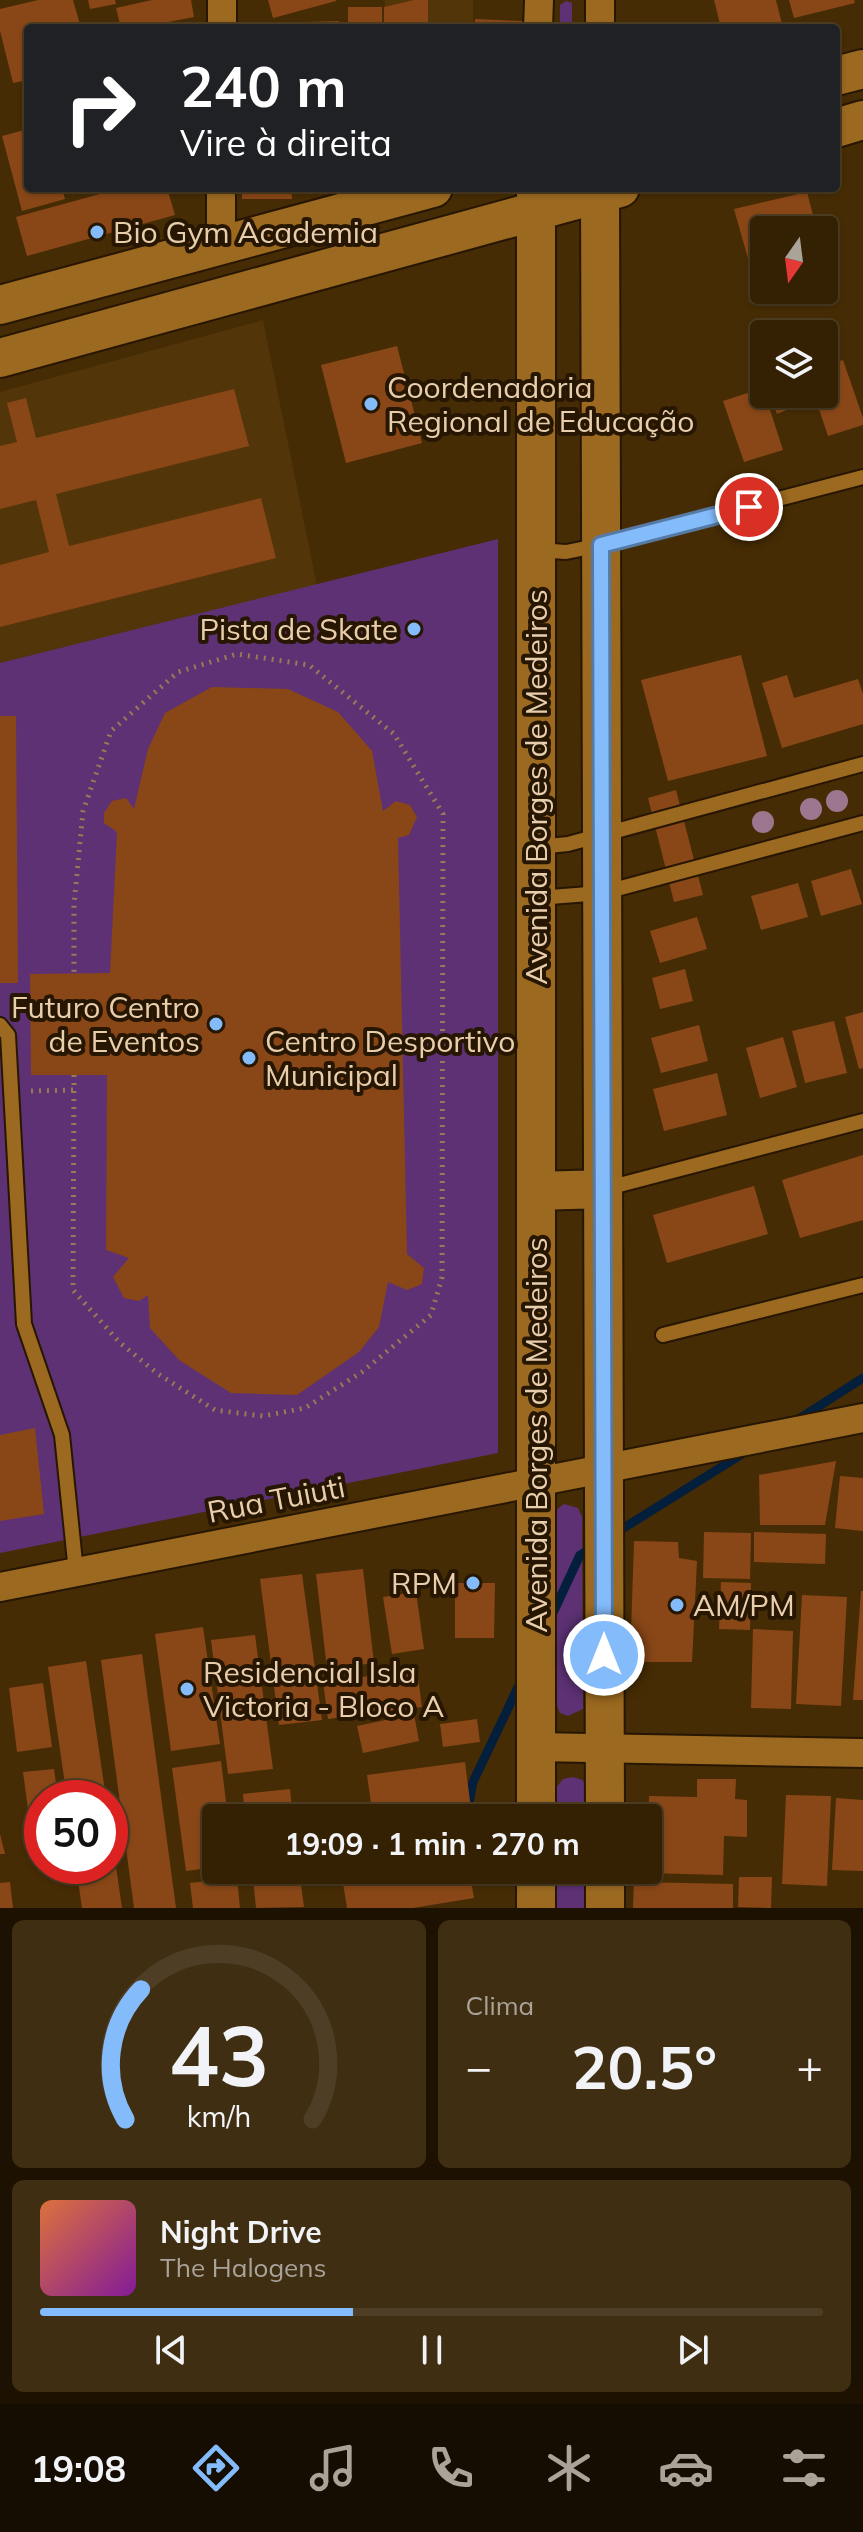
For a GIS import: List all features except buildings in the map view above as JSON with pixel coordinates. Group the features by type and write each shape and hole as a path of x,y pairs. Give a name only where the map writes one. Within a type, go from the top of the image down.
{"main road":[{"path":"840,75 863,69"},
{"path":"840,127 863,120"},
{"path":"0,305 418,192"},
{"path":"0,358 536,200 593,192"},
{"path":"605,1804 601,545 607,192"},
{"name":"Avenida Borges de Medeiros","path":"536,200 536,1191 551,1480 536,1747 536,1804"},
{"path":"536,1191 603,1189"},
{"path":"536,1884 536,1908"},
{"path":"605,1884 605,1908"}],"street":[{"path":"222,0 222,24"},
{"path":"538,24 539,0"},
{"path":"600,0 600,24"},
{"path":"221,192 221,245"},
{"name":"Rua Tuiuti","path":"0,1587 863,1418"},
{"path":"536,1747 863,1753"}],"lane":[{"path":"536,550 566,552 601,545 863,477"},
{"path":"536,848 601,836 863,764"},
{"path":"536,898 602,893 863,823"},
{"path":"0,1025 8,1035 24,1324 62,1435 76,1572"},
{"path":"603,1189 863,1121"},
{"path":"663,1335 863,1285"}],"path":[{"path":"74,974 74,905 83,811 111,731 178,672 237,654 309,665 394,734 443,814 442,1277 431,1315 362,1372 305,1408 263,1416 215,1410 158,1374 119,1342 73,1290 74,1075"},
{"path":"11,1092 74,1090"}],"shaded area":[{"path":"385,0 473,0 473,24 384,24"},
{"path":"566,1 572,3 572,24 560,24 560,5"},
{"path":"263,320 317,586 0,663 0,392"},
{"name":"Centro Desportivo Municipal","path":"498,539 498,1453 0,1553 0,663"},
{"path":"564,1504 578,1508 582,1517 583,1709 568,1716 560,1713 556,1703 554,1517 556,1510"},
{"path":"573,1777 583,1780 587,1804 556,1804 555,1789 563,1779"},
{"path":"556,1884 588,1884 588,1908 556,1908"}],"waterway":[{"path":"794,1422 863,1378"},
{"path":"614,1534 747,1451"},
{"path":"551,1617 580,1555 595,1546"},
{"path":"469,1804 473,1782 521,1681"}],"place":[{"name":"Bio Gym Academia","path":"97,232"},
{"name":"Coordenadoria Regional de Educação","path":"371,404"},
{"name":"Pista de Skate","path":"414,629"},
{"name":"Futuro Centro de Eventos","path":"216,1024"},
{"name":"Centro Desportivo Municipal","path":"249,1058"},
{"name":"RPM","path":"473,1583"},
{"name":"AM/PM","path":"677,1605"},
{"name":"Residencial Isla Victoria - Bloco A","path":"187,1689"}],"route":[{"path":"604,1655 601,545 749,507"}]}
